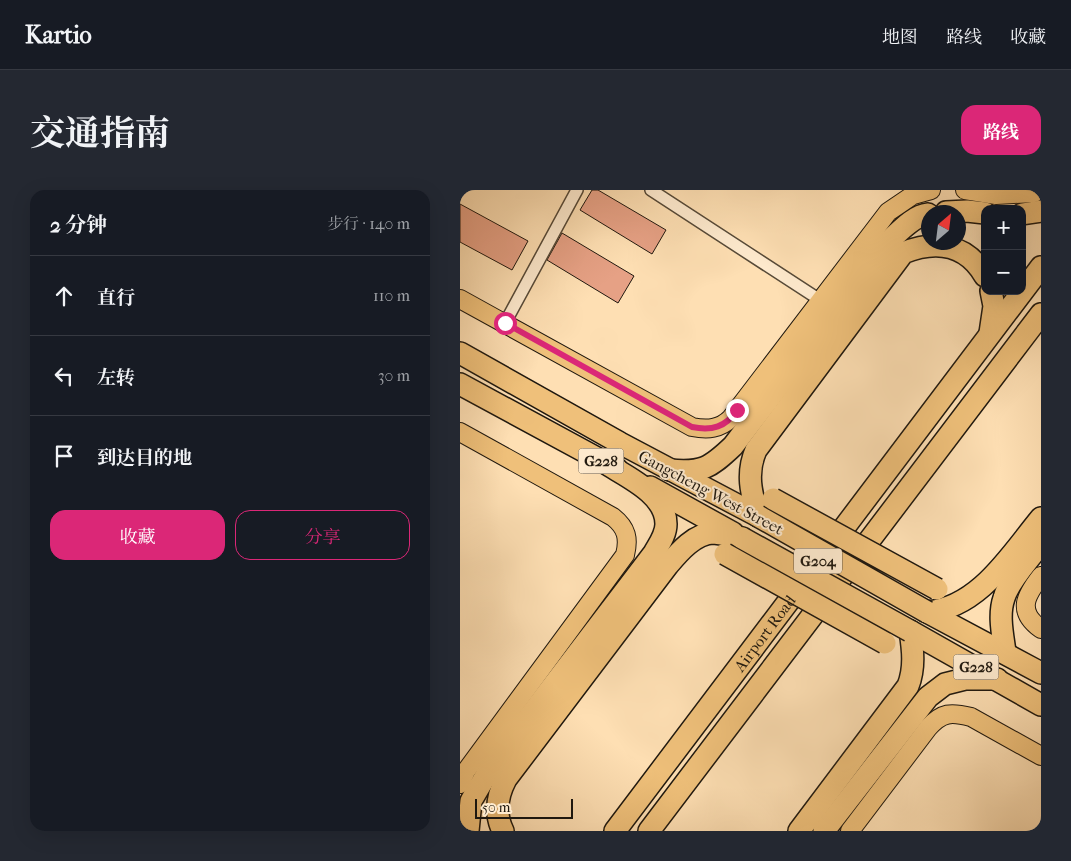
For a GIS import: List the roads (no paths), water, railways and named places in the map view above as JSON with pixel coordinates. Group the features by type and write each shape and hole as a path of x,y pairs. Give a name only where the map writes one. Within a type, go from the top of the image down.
{"highway":[{"path":"966,211 981,213"},
{"path":"1026,213 1041,211"},
{"path":"670,470 686,471 705,468 719,459 733,446 888,241 921,216"},
{"path":"758,516 749,479 751,462 756,450 903,252 920,246 945,245 971,258 981,271"},
{"name":"Airport Road","path":"615,831 1041,267"},
{"path":"989,334 994,306 992,295"},
{"name":"Airport Road","path":"649,831 1041,314"},
{"path":"1018,344 1041,324"},
{"name":"Gangcheng West Street","path":"460,353 670,470 758,516 927,612 1005,652 1041,673"},
{"name":"Gangcheng West Street","path":"460,384 742,538 1041,705"},
{"path":"468,831 471,801 491,767 654,553 664,535 665,515 654,497 605,463"},
{"path":"749,479 764,494 937,589 959,594 975,592"},
{"path":"927,612 948,609 962,602 975,592 989,580 1041,518"},
{"path":"503,831 499,823 497,800 506,779 668,565 688,545 709,534 742,538"},
{"path":"1005,652 1002,613 1004,598 1011,584 1041,544"},
{"path":"688,545 705,546 725,554 885,643 905,659 913,670"},
{"path":"799,831 908,686 913,670 910,631"},
{"path":"824,831 928,697 945,684 958,680 997,679"}],"main road":[{"path":"460,299 692,427 706,430 716,428 732,418 888,212 912,195 931,190"},
{"path":"965,190 996,195 1034,193 1039,190"},
{"path":"460,432 614,517 624,528 628,540 625,555 466,771 460,784"},
{"path":"1041,576 1029,592 1026,607 1032,620 1041,629"},
{"path":"850,831 928,728 936,719 946,714 959,714 971,717 1041,756"}],"street":[{"path":"505,323 577,190"},
{"path":"651,190 820,300"}]}
